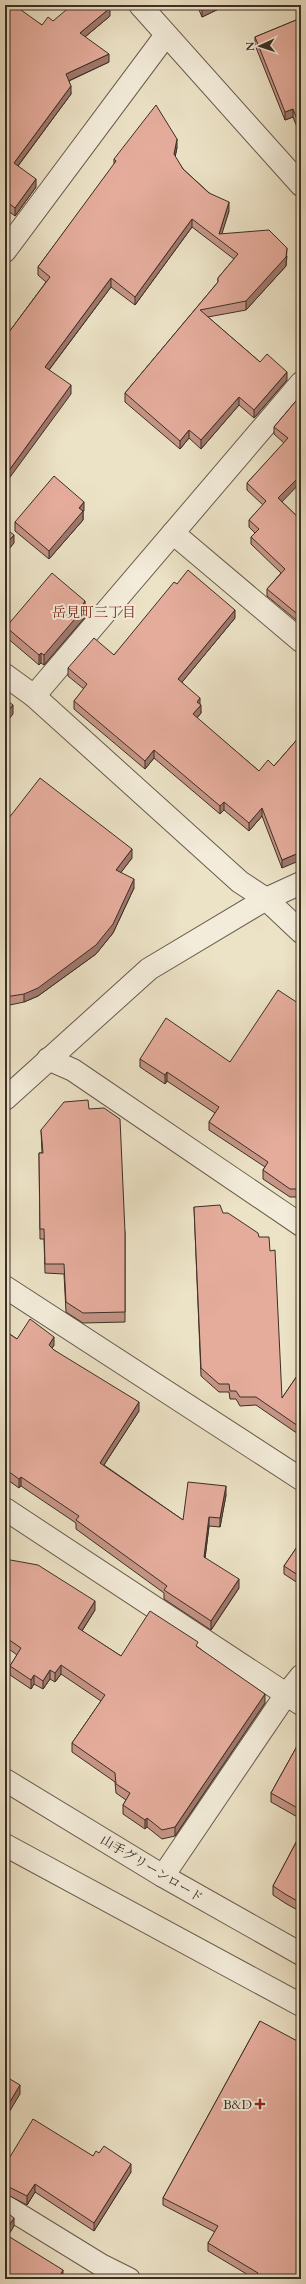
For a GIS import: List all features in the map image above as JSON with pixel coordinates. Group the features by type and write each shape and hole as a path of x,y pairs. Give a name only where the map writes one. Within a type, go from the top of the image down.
{"street":[{"path":"140,5 166,35 297,175"},
{"path":"5,251 166,35"},
{"path":"34,696 301,383"},
{"path":"173,533 301,641"},
{"path":"5,675 34,696 240,882 266,899 301,932"},
{"path":"5,1099 149,969 266,899 301,883"},
{"path":"48,1059 73,1070 301,1225"},
{"path":"5,1287 301,1479"},
{"path":"5,1509 293,1700"},
{"path":"163,1876 293,1700 301,1676"},
{"name":"山手グリーンロード","path":"5,1780 163,1876 301,1954"},
{"path":"6,1847 301,2005"},
{"path":"5,2206 101,2265 128,2279"}],"building":[{"path":"5,5 14,5 42,25 48,17 53,21 72,5 107,5 110,8 80,33 109,54 66,74 71,86 14,163 36,179 15,208 7,202 5,204"},
{"path":"201,5 209,5 202,8"},
{"path":"301,18 301,129 293,109 285,112 255,37"},
{"path":"156,105 177,139 174,154 183,169 209,193 229,202 219,234 269,230 287,248 286,257 246,301 200,310 260,362 267,354 287,372 254,410 239,397 201,440 189,430 180,441 125,393 218,282 218,278 238,254 192,219 135,297 111,278 45,367 71,385 5,476 5,329 9,332 50,277 38,267 116,161 114,159"},
{"path":"301,395 301,475 278,498 301,520 301,617 267,589 285,569 251,537 259,529 249,520 266,501 247,483 288,438 274,427"},
{"path":"54,476 84,502 79,508 83,511 49,551 15,522"},
{"path":"5,528 14,535 5,545"},
{"path":"188,570 235,610 178,679 200,698 197,702 201,705 193,714 259,771 268,760 274,766 301,735 301,852 282,860 262,808 249,823 224,802 220,806 154,750 145,761 74,701 87,684 68,668 94,638 114,655 174,582 177,584"},
{"path":"52,573 85,601 83,604 86,606 44,655 41,653 39,655 6,627"},
{"path":"5,699 13,705 5,715"},
{"path":"40,778 132,849 116,870 134,879 113,924 96,945 38,988 24,994 5,997 5,823"},
{"path":"278,990 301,1005 300,1189 290,1189 263,1170 268,1162 209,1122 219,1107 167,1072 165,1075 140,1059 166,1018 230,1062"},
{"path":"88,1100 89,1109 104,1108 120,1119 125,1232 125,1312 83,1313 66,1302 64,1264 45,1264 44,1229 40,1229 39,1153 43,1153 41,1130 64,1102"},
{"path":"220,1205 223,1213 228,1213 258,1233 259,1237 269,1237 270,1251 275,1250 282,1398 301,1370 301,1428 256,1397 240,1397 236,1391 230,1391 229,1384 219,1384 201,1368 194,1207"},
{"path":"30,1319 54,1337 49,1345 54,1350 139,1402 100,1463 183,1520 188,1482 226,1486 220,1518 209,1517 204,1557 239,1579 211,1621 164,1590 167,1586 76,1520 79,1516 21,1477 19,1479 5,1469 5,1331 17,1339"},
{"path":"301,1541 301,1577 284,1566"},
{"path":"5,1559 38,1565 95,1601 78,1628 121,1656 150,1611 198,1642 196,1646 265,1694 175,1827 162,1830 147,1818 145,1820 123,1805 130,1793 116,1784 115,1773 72,1743 105,1695 61,1665 55,1673 50,1670 43,1681 34,1675 31,1680 10,1666 21,1648 5,1637"},
{"path":"301,1739 301,1810 271,1793"},
{"path":"301,1833 301,1903 273,1886"},
{"name":"B&D","path":"260,2021 301,2043 301,2279 256,2279 258,2273 208,2243 218,2226 163,2198"},
{"path":"5,2076 20,2085 5,2110"},
{"path":"33,2119 93,2156 96,2151 99,2153 104,2146 131,2164 94,2223 35,2184 27,2196 5,2185 5,2165"},
{"path":"5,2211 14,2218 5,2232"},
{"path":"5,2234 63,2270 58,2279 5,2279"}],"place":[{"name":"B&D","path":"260,2104"}],"district":[{"name":"岳見町三丁目","path":"94,612"}]}
